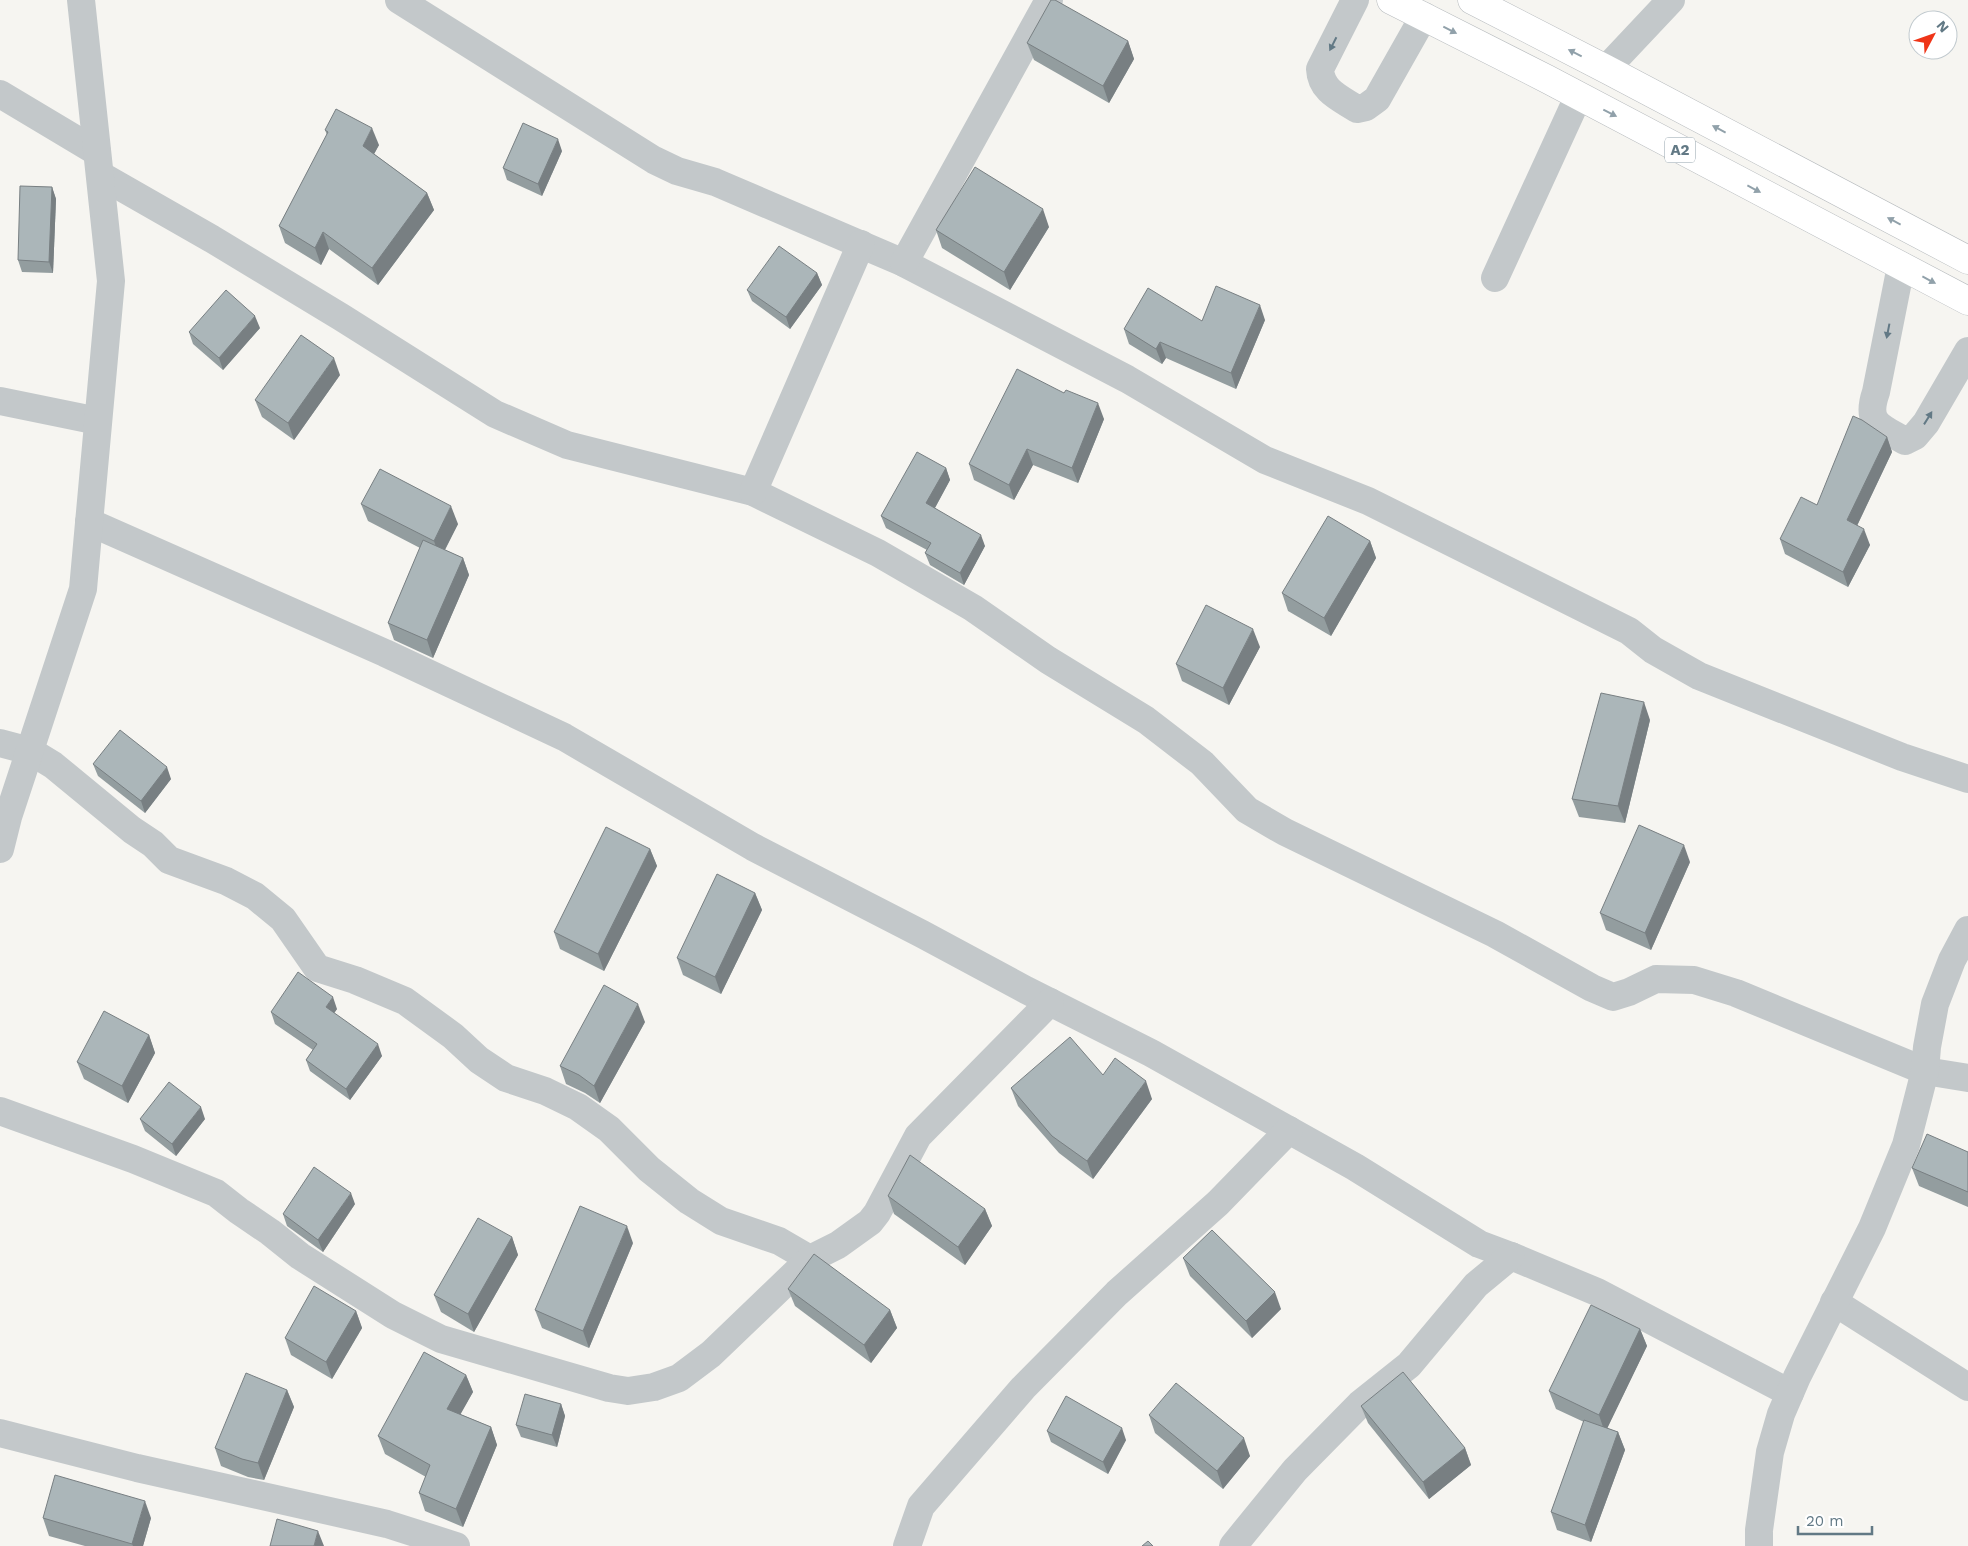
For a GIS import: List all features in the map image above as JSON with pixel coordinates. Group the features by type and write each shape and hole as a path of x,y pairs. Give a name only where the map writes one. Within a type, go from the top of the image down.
{"highway":[{"name":"A2","path":"1391,0 1968,301"},
{"name":"A2","path":"1472,0 1968,260"}],"street":[{"path":"0,849 8,818 83,589 111,280 81,0"},
{"path":"399,0 654,160 676,171 715,182 904,263 1127,379 1265,460 1368,501 1629,631 1653,650 1699,676 1902,756 1968,779"},
{"path":"904,263 1049,0"},
{"path":"1355,0 1320,69 1320,79 1326,88 1358,109 1366,107 1377,99 1424,16"},
{"path":"1606,69 1670,0"},
{"path":"0,94 212,239 341,317 495,414 567,445 753,492 878,553 973,608 1048,660 1146,720 1202,763 1247,810 1285,832 1495,934 1592,988 1613,997 1656,979 1694,980 1736,993 1926,1071 1968,1078"},
{"path":"1495,278 1578,97"},
{"path":"753,492 860,244"},
{"path":"1901,266 1876,392 1871,407 1873,418 1905,441 1915,436 1926,423 1968,351"},
{"path":"0,401 98,421"},
{"path":"89,522 385,653 564,737 754,847 1151,1053 1355,1167 1479,1244 1598,1292 1790,1393"},
{"path":"0,743 30,751 53,765 132,830 153,844 169,860 226,881 255,896 283,919 317,968 356,980 405,1001 453,1036 479,1060 506,1078 545,1091 578,1107 610,1129 648,1169 689,1201 721,1221 779,1241 810,1259"},
{"path":"1759,1546 1759,1530 1770,1452 1781,1414 1834,1302 1872,1228 1906,1145 1926,1071 1935,1004 1952,960 1968,930"},
{"path":"0,1111 133,1159 216,1193 300,1256 393,1315 441,1339 609,1388 628,1391 654,1388 679,1378 711,1354 810,1259 838,1245 870,1222 918,1136 1050,1002"},
{"path":"907,1546 921,1506 1023,1388 1117,1293 1218,1203 1289,1130"},
{"path":"1233,1546 1295,1470 1360,1404 1409,1365 1476,1285 1511,1256"},
{"path":"1834,1302 1968,1386"},
{"path":"0,1433 137,1468 387,1524 456,1546"}],"building":[{"path":"1051,0 1055,0 1128,41 1103,86 1027,43"},
{"path":"336,109 372,128 363,146 427,193 372,268 323,232 315,248 279,226 328,132 325,130"},
{"path":"523,123 558,139 538,184 503,168"},
{"path":"975,167 1043,209 1004,272 936,230"},
{"path":"20,186 52,187 49,262 18,260"},
{"path":"779,246 817,273 786,317 747,290"},
{"path":"1216,286 1260,305 1231,373 1160,342 1156,349 1124,329 1148,288 1202,321"},
{"path":"226,290 255,316 219,358 189,332"},
{"path":"301,335 334,358 288,423 255,400"},
{"path":"1017,369 1064,393 1066,390 1098,403 1072,468 1027,449 1009,485 969,464"},
{"path":"1853,416 1887,437 1847,520 1864,529 1843,572 1780,539 1801,497 1817,505"},
{"path":"917,452 946,468 926,503 981,535 960,573 925,553 931,543 881,516"},
{"path":"380,469 451,506 434,541 361,504"},
{"path":"1328,516 1370,541 1324,618 1282,593"},
{"path":"423,540 463,558 427,640 388,623"},
{"path":"1206,605 1253,629 1223,688 1176,664"},
{"path":"1601,693 1644,702 1618,806 1572,799"},
{"path":"120,730 167,767 141,801 93,764"},
{"path":"1639,825 1684,845 1645,933 1600,913"},
{"path":"606,827 650,849 598,954 554,932"},
{"path":"717,874 755,893 715,977 677,958"},
{"path":"298,972 333,997 326,1007 378,1044 346,1089 306,1060 317,1044 271,1012"},
{"path":"604,985 638,1004 594,1086 579,1075 560,1066"},
{"path":"104,1011 149,1035 122,1086 77,1062"},
{"path":"1070,1037 1103,1075 1115,1058 1146,1081 1087,1161 1052,1136 1011,1088"},
{"path":"169,1082 201,1107 172,1144 140,1119"},
{"path":"1927,1134 1968,1152 1968,1192 1912,1168"},
{"path":"910,1155 985,1209 958,1247 888,1196"},
{"path":"314,1167 351,1193 318,1240 283,1214"},
{"path":"580,1206 627,1226 583,1331 535,1310"},
{"path":"478,1218 512,1237 468,1314 434,1295"},
{"path":"1212,1230 1275,1292 1246,1321 1183,1258"},
{"path":"814,1254 890,1310 864,1345 788,1289"},
{"path":"314,1286 356,1311 326,1362 285,1338"},
{"path":"1591,1305 1640,1329 1599,1415 1549,1391"},
{"path":"424,1352 466,1375 447,1409 491,1427 456,1509 419,1493 430,1465 378,1436"},
{"path":"1403,1372 1465,1448 1423,1482 1361,1406"},
{"path":"246,1373 287,1390 258,1463 215,1448"},
{"path":"1176,1383 1244,1438 1217,1471 1149,1415"},
{"path":"525,1394 561,1404 552,1435 516,1425"},
{"path":"1066,1396 1122,1428 1103,1462 1047,1431"},
{"path":"1584,1420 1618,1432 1585,1525 1551,1512"},
{"path":"55,1475 145,1501 132,1544 43,1518"},
{"path":"277,1519 318,1531 314,1546 270,1546"},
{"path":"1148,1541 1153,1546 1142,1546"}]}
